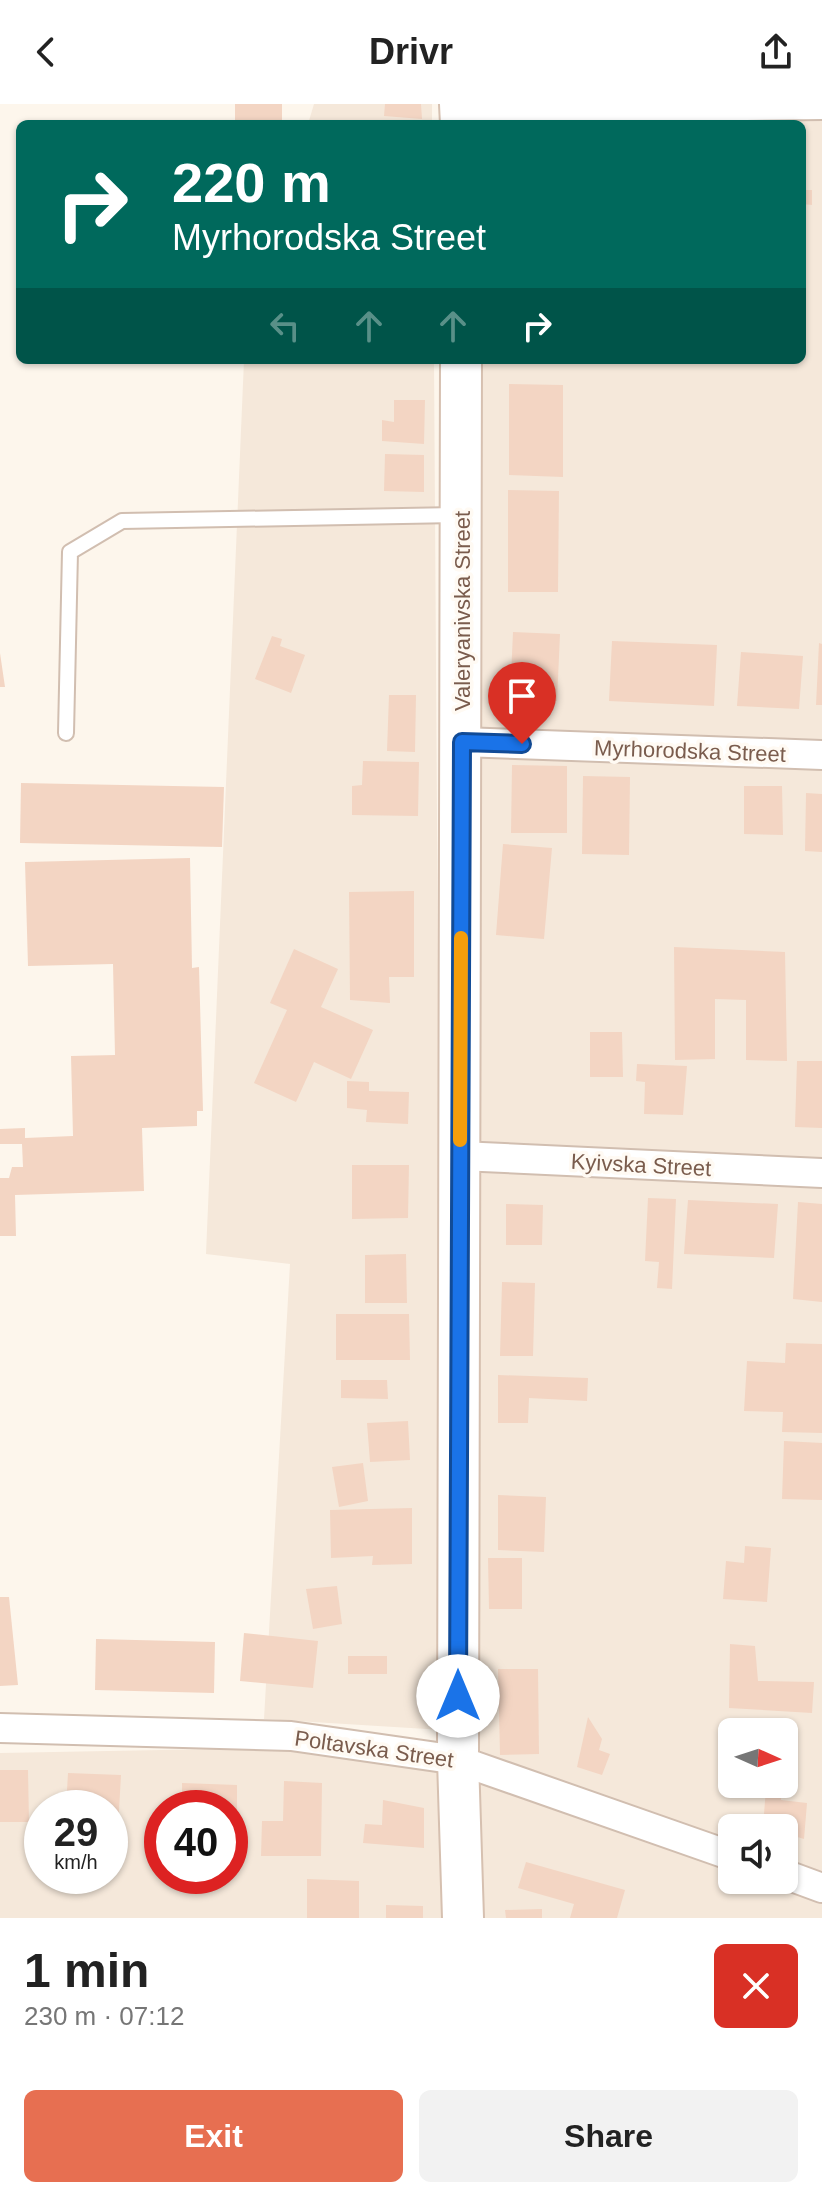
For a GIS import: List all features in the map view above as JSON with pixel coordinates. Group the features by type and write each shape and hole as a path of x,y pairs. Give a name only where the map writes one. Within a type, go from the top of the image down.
{"street":[{"path":"460,113 822,105"},
{"name":"Valeryanivska Street","path":"461,364 458,1760 463,1918"},
{"name":"Myrhorodska Street","path":"462,742 822,755"},
{"name":"Kyivska Street","path":"460,1156 822,1173"},
{"name":"Poltavska Street","path":"0,1728 291,1736 458,1760 718,1851"},
{"path":"798,1879 822,1888"}],"lane":[{"path":"66,733 70,552 122,521 462,515"}],"shaded area":[{"path":"314,104 432,104 432,120 309,120"},
{"path":"822,104 822,1918 478,1918 476,364 806,364 806,120 545,120"},
{"path":"244,364 434,364 443,1730 264,1719 290,1264 206,1254"},
{"path":"265,1748 439,1771 443,1918 0,1918 0,1753"}],"building":[{"path":"235,104 282,104 282,120 235,120"},
{"path":"385,104 421,104 422,119 384,116"},
{"path":"806,190 812,190 812,205 806,204"},
{"path":"509,384 563,385 563,477 509,475"},
{"path":"394,400 425,400 424,444 382,441 382,420 394,422"},
{"path":"385,454 424,455 424,492 384,491"},
{"path":"508,490 559,491 558,592 508,592"},
{"path":"513,632 560,634 557,701 510,699"},
{"path":"272,636 282,639 280,646 305,655 291,693 255,679"},
{"path":"612,641 717,645 714,706 609,701"},
{"path":"819,643 822,644 822,705 816,705"},
{"path":"741,652 803,656 799,709 737,706"},
{"path":"0,653 5,687 0,687"},
{"path":"389,695 416,695 415,752 387,751"},
{"path":"363,761 419,762 418,816 352,815 352,786 362,785"},
{"path":"512,765 567,766 567,833 511,833"},
{"path":"583,776 630,777 629,855 582,854"},
{"path":"21,783 224,787 222,847 20,843"},
{"path":"744,786 782,786 783,835 744,834"},
{"path":"806,793 822,794 822,852 805,851"},
{"path":"503,844 552,848 544,939 496,935"},
{"path":"190,858 192,968 199,967 203,1111 197,1111 197,1126 142,1128 144,1191 15,1195 16,1236 0,1236 0,1178 9,1178 12,1167 23,1167 22,1144 0,1144 0,1129 25,1128 25,1138 73,1136 71,1056 115,1055 113,964 28,966 25,862"},
{"path":"414,891 414,977 389,977 390,1003 350,1000 349,892"},
{"path":"674,947 785,952 787,1061 746,1060 746,1000 715,999 715,1059 675,1060"},
{"path":"294,949 338,969 321,1007 373,1030 351,1079 314,1062 296,1102 254,1083 287,1010 270,1003"},
{"path":"590,1032 622,1032 623,1077 590,1077"},
{"path":"797,1061 822,1061 822,1128 795,1127"},
{"path":"637,1064 687,1066 683,1115 644,1114 645,1082 636,1081"},
{"path":"347,1081 369,1082 369,1091 409,1092 408,1124 366,1122 367,1110 347,1108"},
{"path":"352,1165 409,1165 408,1218 352,1219"},
{"path":"648,1198 676,1199 672,1289 657,1288 659,1262 645,1261"},
{"path":"688,1200 778,1204 774,1258 684,1254"},
{"path":"798,1202 822,1204 822,1302 793,1299"},
{"path":"506,1204 543,1205 542,1245 506,1245"},
{"path":"406,1254 407,1303 365,1303 365,1255"},
{"path":"502,1282 535,1283 533,1356 500,1356"},
{"path":"336,1314 409,1314 410,1360 336,1360"},
{"path":"786,1343 822,1344 822,1433 782,1432 783,1412 744,1411 747,1361 785,1363"},
{"path":"498,1375 588,1378 587,1401 529,1398 528,1423 498,1423"},
{"path":"341,1380 387,1380 388,1399 341,1398"},
{"path":"408,1421 410,1460 370,1462 367,1423"},
{"path":"784,1441 822,1443 822,1500 782,1499"},
{"path":"363,1463 368,1501 339,1507 332,1467"},
{"path":"498,1495 546,1497 544,1552 498,1550"},
{"path":"412,1508 412,1564 372,1565 373,1556 331,1558 330,1510"},
{"path":"745,1546 771,1548 767,1602 723,1599 726,1561 744,1563"},
{"path":"488,1558 522,1558 522,1609 489,1609"},
{"path":"337,1586 342,1624 313,1629 306,1589"},
{"path":"0,1597 9,1597 18,1685 0,1686"},
{"path":"244,1633 318,1641 313,1688 240,1681"},
{"path":"96,1639 215,1642 214,1693 95,1690"},
{"path":"730,1644 755,1646 758,1681 814,1682 812,1713 729,1708"},
{"path":"348,1656 387,1656 387,1674 348,1674"},
{"path":"498,1669 538,1669 539,1754 500,1755"},
{"path":"588,1717 602,1739 599,1750 610,1754 602,1775 577,1767"},
{"path":"0,1770 28,1770 28,1790 24,1790 24,1822 0,1822"},
{"path":"68,1773 121,1775 120,1790 67,1790"},
{"path":"284,1781 322,1783 321,1856 261,1856 262,1821 283,1821"},
{"path":"182,1783 237,1785 237,1790 182,1790"},
{"path":"765,1798 807,1803 804,1839 798,1837 798,1814 764,1814"},
{"path":"383,1800 424,1808 424,1848 363,1843 365,1824 382,1825"},
{"path":"526,1862 625,1890 617,1918 570,1918 574,1904 518,1888"},
{"path":"307,1879 359,1881 359,1918 307,1918"},
{"path":"386,1905 423,1906 423,1918 386,1918"},
{"path":"542,1909 542,1918 506,1918 505,1910"}],"slow traffic":[{"path":"460,1140 461,938"}],"route":[{"path":"458,1696 462,742 522,744"}]}
